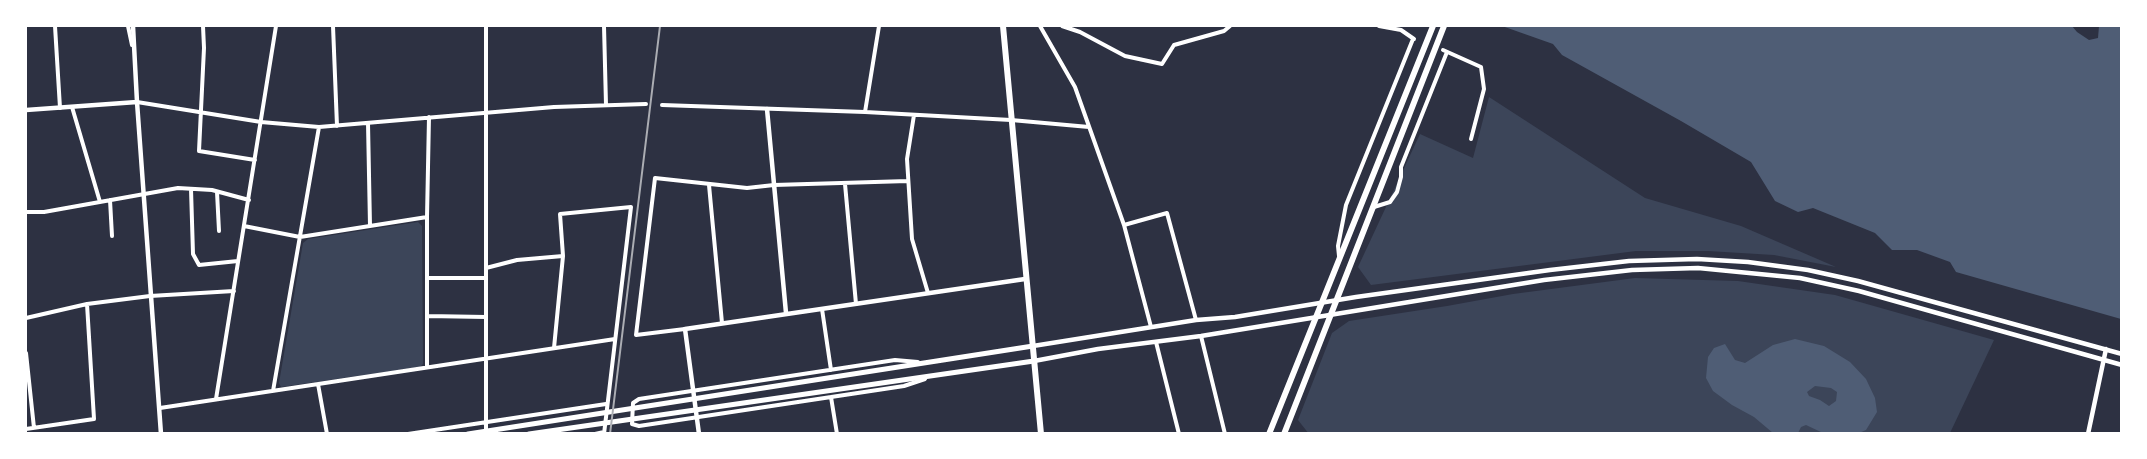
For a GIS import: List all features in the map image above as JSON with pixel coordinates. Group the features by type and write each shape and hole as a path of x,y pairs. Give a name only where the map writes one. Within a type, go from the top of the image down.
{"highway":[{"path":"1003,26 1041,434"},
{"path":"1269,434 1433,26"},
{"path":"1284,434 1443,26"}],"main road":[{"path":"468,434 1033,346"},
{"path":"529,434 1034,361"}],"street":[{"path":"55,26 60,108"},
{"path":"128,26 135,58"},
{"path":"133,26 161,434"},
{"path":"203,26 204,48 198,151 255,160"},
{"path":"216,399 276,26"},
{"path":"333,26 337,126"},
{"path":"486,26 486,434"},
{"path":"604,26 606,105"},
{"path":"865,112 879,26"},
{"path":"1040,26 1075,87 1124,225 1151,327"},
{"path":"1062,26 1080,32 1125,56 1162,64 1174,45 1224,31 1230,26"},
{"path":"1339,260 1338,246 1346,205 1415,39 1400,28 1379,26"},
{"path":"1374,207 1390,202 1397,192 1401,167 1445,51 1481,66 1484,89 1471,139"},
{"path":"26,110 137,102 261,122 319,127 429,117 646,104"},
{"path":"662,105 865,112 1089,127"},
{"path":"72,107 100,202"},
{"path":"767,109 786,314"},
{"path":"914,115 907,159 912,238 928,293"},
{"path":"428,367 429,117"},
{"path":"368,123 370,226"},
{"path":"273,391 319,127"},
{"path":"908,181 774,184 747,188 655,178 636,335 1025,279"},
{"path":"845,184 856,304"},
{"path":"709,185 722,324"},
{"path":"26,212 44,212 178,188 217,192 249,200"},
{"path":"191,189 193,254 199,265 238,261"},
{"path":"217,192 219,231"},
{"path":"110,200 112,236"},
{"path":"554,348 563,256 560,214 631,207 604,433 595,434"},
{"path":"1124,225 1167,213 1196,320"},
{"path":"244,226 300,237 427,217"},
{"path":"486,268 517,260 563,256"},
{"path":"1033,346 1335,300 1618,262 1697,259 1748,262 1808,270 1858,281 2121,354"},
{"path":"1618,262 1619,271"},
{"path":"1034,361 1098,349 1201,336 1544,280 1619,271 1698,268 1800,278 1859,291 2121,365"},
{"path":"427,278 486,278"},
{"path":"26,318 87,304 150,296 234,291"},
{"path":"26,429 94,419 87,304"},
{"path":"822,308 831,370"},
{"path":"427,316 486,317"},
{"path":"685,329 699,434"},
{"path":"1201,336 1225,434"},
{"path":"160,408 615,339"},
{"path":"1156,342 1179,434"},
{"path":"2088,434 2106,349"},
{"path":"26,353 34,428"},
{"path":"927,363 895,360 639,399 633,403 632,424 639,426 904,386 934,376"},
{"path":"318,384 327,434"},
{"path":"831,397 837,434"},
{"path":"408,434 606,404"}],"shaded area":[{"path":"1502,26 2072,26 2089,40 2098,38 2099,26 2121,26 2121,319 1956,272 1950,262 1917,250 1892,250 1875,233 1813,208 1798,212 1775,201 1751,162 1562,55 1553,44"},
{"path":"1489,97 1645,198 1741,226 1836,267 1774,255 1708,251 1636,251 1371,285 1358,267 1420,134 1473,158"},
{"path":"418,222 422,226 423,364 420,367 281,387 279,383 303,243 308,239"},
{"path":"1635,278 1738,281 1835,295 1994,340 1950,433 1309,434 1298,420 1332,333 1349,321 1513,294"},
{"path":"1795,339 1824,346 1850,362 1866,379 1875,398 1877,412 1866,430 1859,433 1823,433 1806,425 1801,427 1798,433 1773,433 1754,417 1713,391 1706,378 1708,357 1714,348 1725,344 1735,360 1745,363 1773,345","holes":["1815,386 1831,388 1837,392 1836,401 1829,406 1809,396 1807,392"]}],"railway":[{"path":"610,434 660,26"}]}
